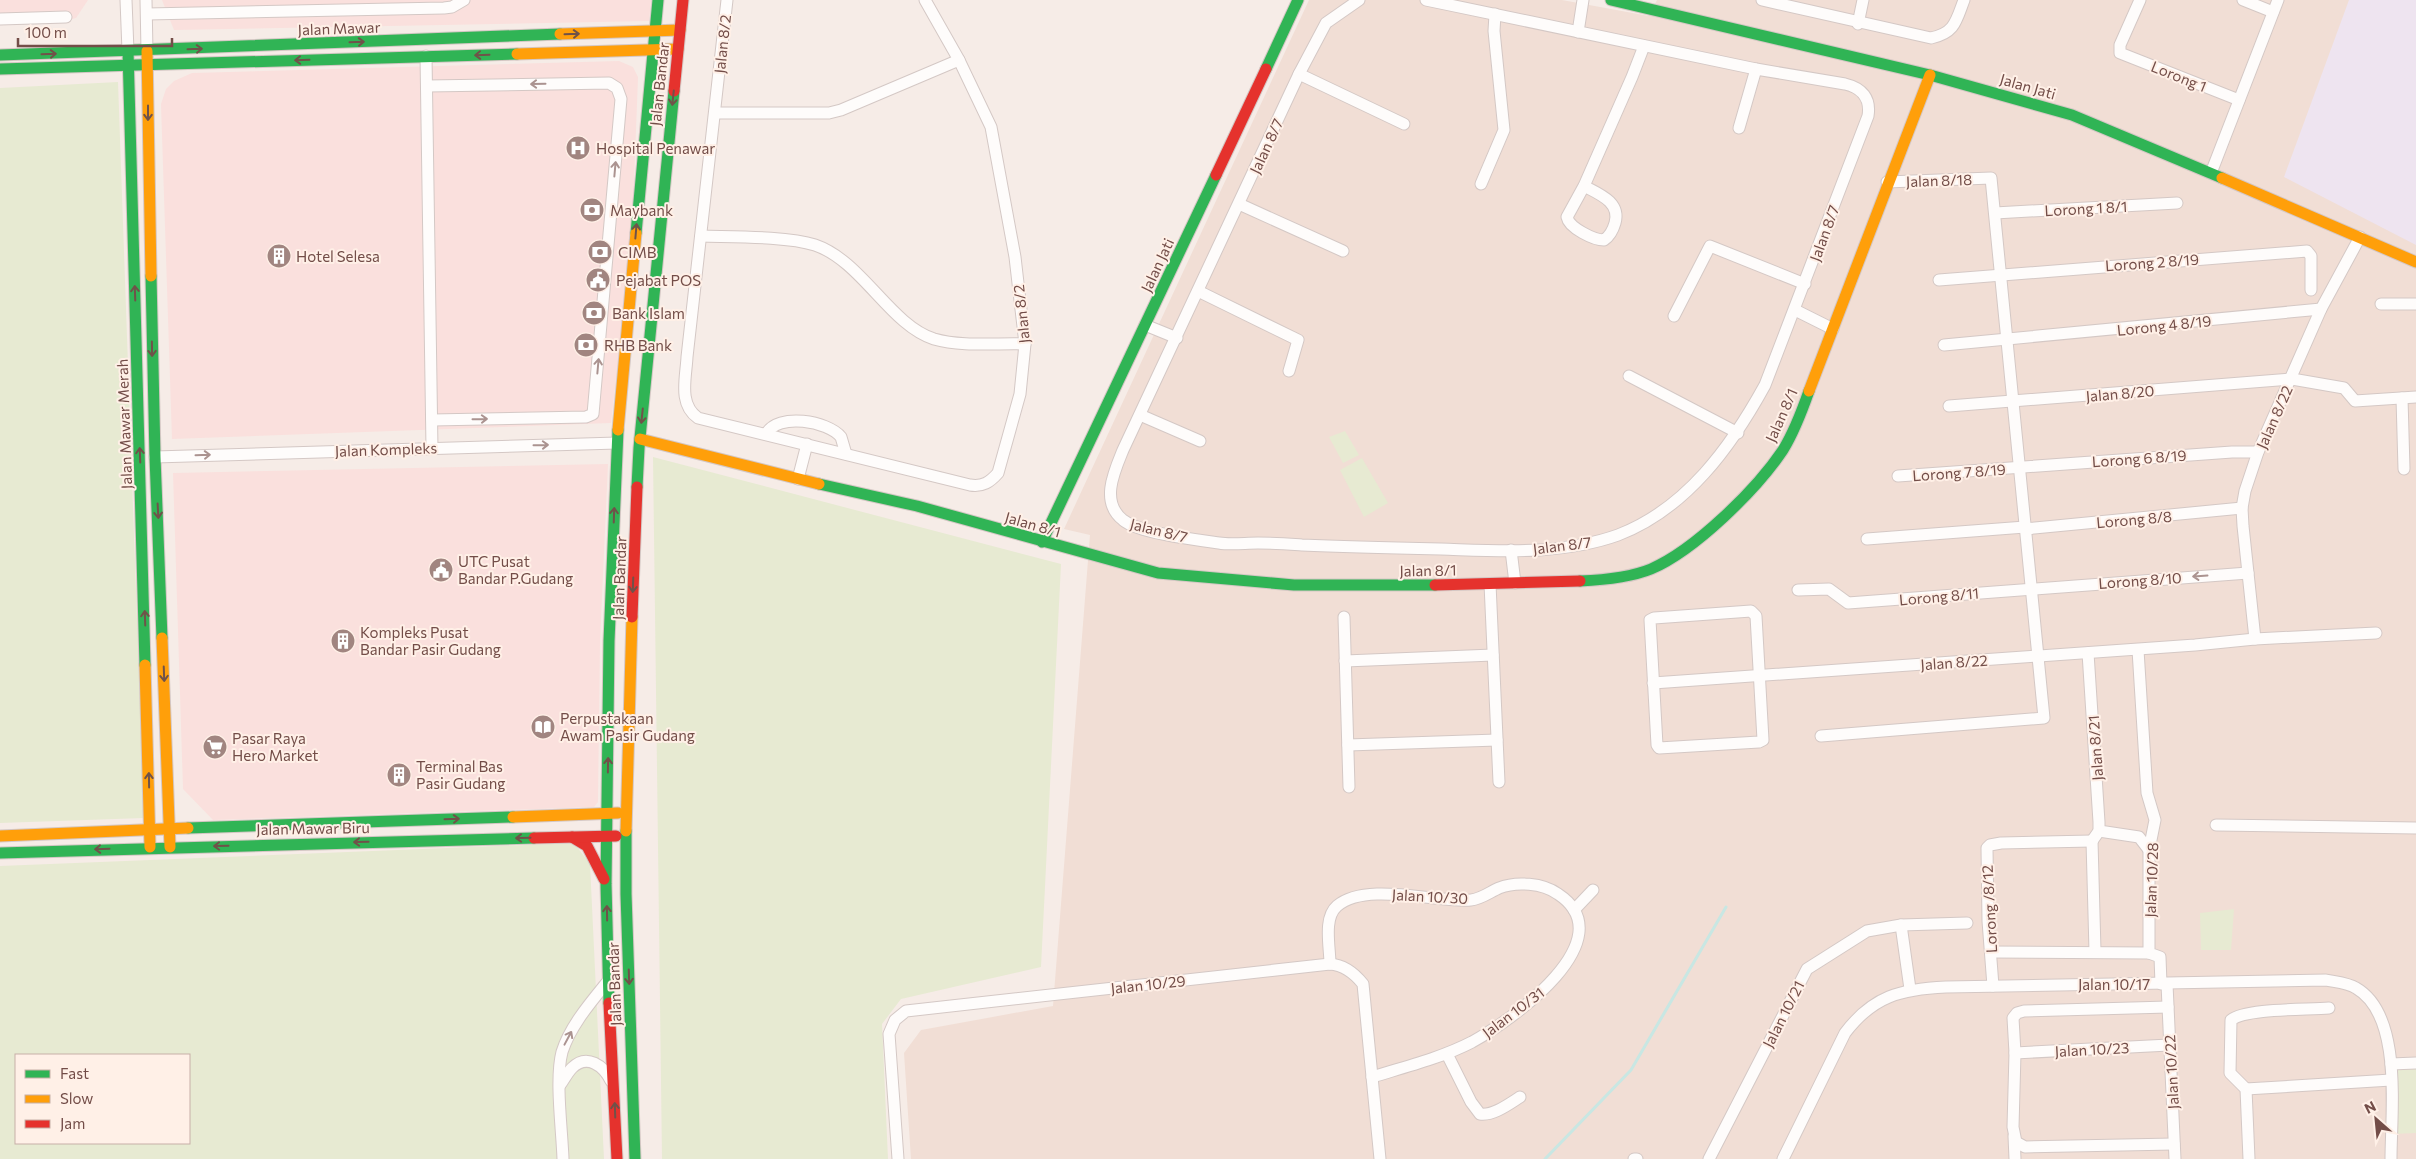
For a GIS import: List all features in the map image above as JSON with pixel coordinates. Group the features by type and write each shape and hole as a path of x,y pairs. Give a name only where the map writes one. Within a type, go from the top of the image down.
{"street":[{"name":"Jalan Mawar Merah","path":"126,0 150,847"},
{"name":"Jalan Mawar Merah","path":"146,0 155,457 170,847"},
{"path":"147,14 444,8 452,7 464,0"},
{"name":"Jalan Bandar","path":"617,1159 608,982 606,884 609,641 618,443 658,0"},
{"name":"Jalan Bandar","path":"635,1159 626,813 640,439 682,0"},
{"name":"Jalan 8/2","path":"727,0 687,357 684,396 688,410 698,418 970,485 980,485 990,481 998,472 1020,394 1025,344 1014,257 993,131 959,60 926,0"},
{"name":"Jalan Jati","path":"1042,542 1298,0"},
{"name":"Jalan 8/7","path":"1360,0 1326,23 1299,74 1123,450 1110,485 1112,504 1118,515 1130,524 1160,533 1221,544 1261,543 1511,550 1540,550 1579,545 1617,535 1632,528 1677,499 1711,467 1738,433 1765,386 1868,116 1868,101 1865,94 1852,86 1756,69 1426,0"},
{"path":"1578,32 1583,0"},
{"name":"Jalan Jati","path":"1611,0 1644,4 1930,75 2072,115 2211,172 2416,262"},
{"path":"1762,0 1858,24 1931,38 1946,34 1952,29 1964,0"},
{"path":"1858,24 1863,0"},
{"name":"Lorong 1","path":"2140,0 2120,45 2120,53 2239,100"},
{"path":"2243,0 2273,12"},
{"path":"2211,172 2278,0"},
{"path":"1481,184 1504,130 1494,31 1495,14"},
{"path":"0,19 66,17"},
{"name":"Jalan Mawar","path":"0,55 128,52 680,30"},
{"path":"1584,186 1604,197 1614,207 1616,221 1609,236 1604,240 1591,236 1571,225 1568,215 1584,186 1644,46"},
{"name":"Jalan Mawar","path":"0,69 678,49"},
{"path":"426,56 432,448"},
{"path":"715,113 829,113 848,107 959,60"},
{"path":"1739,128 1756,69"},
{"path":"1299,74 1404,124"},
{"name":"Jalan 8/1","path":"640,439 798,479 917,506 1158,573 1197,578 1334,586 1490,584 1617,579 1652,569 1682,551 1756,485 1780,455 1796,424 1833,330 1887,182 1930,75"},
{"path":"427,86 609,83 617,88 621,99 593,414 586,418 432,420"},
{"name":"Jalan 8/18","path":"1887,182 1992,178 1995,213"},
{"name":"Lorong 1 8/1","path":"1995,213 2177,203"},
{"path":"1239,204 1343,251"},
{"path":"1821,736 2044,718 1995,213"},
{"path":"701,236 792,241 815,245 844,260 900,315 933,338 953,342 1025,344"},
{"name":"Jalan 8/22","path":"2255,639 2242,508 2245,491 2258,452 2292,379 2321,309 2360,237"},
{"path":"1674,316 1710,246 1805,284"},
{"name":"Lorong 2 8/19","path":"1940,280 2303,251 2309,252 2311,256 2311,290"},
{"path":"1198,291 1298,340 1299,344 1289,371"},
{"path":"2381,304 2416,304"},
{"name":"Lorong 4 8/19","path":"1944,345 2321,309"},
{"path":"1795,310 1833,330"},
{"path":"1145,325 1177,338"},
{"path":"1629,376 1738,433"},
{"name":"Jalan 8/20","path":"1949,406 2292,379 2344,388 2355,401 2402,398"},
{"path":"2404,469 2402,398 2416,397"},
{"path":"1140,415 1200,441"},
{"path":"766,434 776,423 785,420 826,428 841,438 846,454"},
{"name":"Jalan Kompleks","path":"155,457 618,443"},
{"path":"798,479 807,444"},
{"name":"Lorong 6 8/19","path":"2019,467 2232,452 2258,452"},
{"name":"Lorong 7 8/19","path":"1898,476 2019,467"},
{"name":"Lorong 8/8","path":"2025,528 2242,508"},
{"path":"1867,539 2025,528"},
{"path":"1511,550 1515,583"},
{"name":"Lorong 8/10","path":"2031,588 2248,573"},
{"path":"1490,584 1499,782"},
{"name":"Lorong 8/11","path":"1798,590 1829,589 1848,603 2031,588"},
{"path":"1753,612 1756,616 1762,740 1739,744 1660,748 1657,744 1653,683 1650,623 1654,618 1753,612"},
{"path":"1344,617 1349,787"},
{"name":"Jalan 8/22","path":"1653,683 2138,650 2255,639 2376,633"},
{"name":"Jalan 10/28","path":"2138,650 2147,793 2156,820 2149,850 2149,953"},
{"name":"Jalan 8/21","path":"2088,653 2096,836 2095,951"},
{"path":"1345,661 1493,655"},
{"path":"1348,745 1497,740"},
{"name":"Jalan Mawar Biru","path":"0,836 169,828 626,813"},
{"path":"2216,825 2416,828"},
{"name":"Jalan Mawar Biru","path":"0,853 150,847 626,836"},
{"path":"2096,836 2136,836 2141,839 2149,850"},
{"name":"Lorong /8/12","path":"1993,986 1987,852 1990,845 2096,836"},
{"path":"572,837 587,846 606,884"},
{"name":"Jalan 10/30","path":"1330,964 1329,931 1331,913 1336,907 1353,897 1384,894 1471,900 1506,886 1531,885 1556,892 1574,910"},
{"path":"1574,910 1593,890"},
{"name":"Jalan 10/31","path":"1372,1077 1447,1054 1488,1031 1545,988 1558,975 1577,942 1580,933 1580,922 1574,910"},
{"name":"Jalan 10/21","path":"1709,1159 1806,970 1867,931 1901,926 1967,923"},
{"path":"1901,926 1910,990"},
{"path":"1991,952 2095,951 2149,953 2160,957 2164,984"},
{"path":"1330,964 1336,964 1350,972 1363,984 1380,1159"},
{"name":"Jalan 10/29","path":"898,1159 889,1034 896,1020 906,1011 1330,964"},
{"name":"Jalan 10/17","path":"1783,1159 1845,1033 1859,1015 1876,1002 1910,990 1993,986 2326,980 2355,987 2375,1005 2385,1028 2391,1064 2391,1159"},
{"path":"563,1159 560,1062 564,1046 591,1001 608,982"},
{"name":"Jalan 10/22","path":"2164,984 2168,1007 2175,1159"},
{"path":"2015,1159 2015,1053 2013,1018 2017,1013 2024,1011 2168,1007"},
{"path":"2249,1159 2246,1089 2230,1073 2231,1020 2241,1015 2253,1013 2329,1008"},
{"name":"Jalan 10/23","path":"2015,1053 2169,1045"},
{"path":"1447,1054 1471,1102 1480,1114 1485,1115 1498,1110 1520,1097"},
{"path":"560,1085 572,1068 586,1062 599,1064 604,1068 614,1088"},
{"path":"2391,1064 2416,1063"},
{"path":"2246,1089 2391,1080"},
{"path":"2014,1136 2016,1142 2025,1147 2174,1144"}],"shaded area":[{"path":"0,0 88,0 76,18 64,21 0,23"},
{"path":"162,0 651,0 649,21 174,30"},
{"path":"1309,0 1562,0 1649,16 1657,0 2416,0 2416,1159 911,1159 904,1053 921,1030 1053,1006 1090,535 1064,529"},
{"path":"2349,0 2416,0 2416,245 2284,177"},
{"path":"619,61 633,67 638,77 632,235 611,423 172,439 161,104 166,89 174,81 192,73"},
{"path":"608,464 600,641 598,802 594,807 213,820 183,789 173,473"}],"green space":[{"path":"118,82 144,818 0,823 0,88"},
{"path":"1345,431 1359,455 1343,463 1329,437"},
{"path":"653,457 1061,564 1041,967 901,999 882,1024 888,1159 662,1159"},
{"path":"1362,458 1388,503 1364,517 1340,470"},
{"path":"574,843 590,864 604,1159 0,1159 0,866"},
{"path":"2234,909 2231,950 2201,950 2200,913"},
{"path":"2416,1063 2416,1133 2391,1134 2391,1064"}],"waterway":[{"path":"1545,1159 1631,1070 1726,907"}],"traffic: fast":[{"path":"636,233 658,0"},
{"path":"1266,69 1298,0"},
{"path":"1611,0 1930,75 2072,115 2222,178"},
{"path":"0,55 560,34"},
{"path":"128,51 145,665"},
{"path":"0,69 517,54"},
{"path":"637,487 639,448 674,91"},
{"path":"1042,542 1216,175"},
{"path":"151,276 162,638"},
{"path":"1580,581 1625,576 1651,569 1668,560 1705,534 1757,483 1783,450 1798,421 1809,391"},
{"path":"609,1003 606,884 609,641 618,430"},
{"path":"819,484 917,506 1158,573 1294,585 1435,585"},
{"path":"188,828 513,817"},
{"path":"626,831 626,894 635,1159"},
{"path":"0,853 534,838"}],"traffic: slow":[{"path":"560,34 680,30"},
{"path":"517,54 678,49"},
{"path":"147,51 151,276"},
{"path":"1809,391 1930,75"},
{"path":"2222,178 2416,262"},
{"path":"618,430 636,233"},
{"path":"640,439 819,484"},
{"path":"626,831 632,617"},
{"path":"162,638 170,847"},
{"path":"145,665 150,847"},
{"path":"513,817 618,813"},
{"path":"0,836 188,828"}],"traffic: jam":[{"path":"674,91 683,0"},
{"path":"1216,175 1266,69"},
{"path":"632,617 637,487"},
{"path":"1435,585 1580,581"},
{"path":"534,838 616,836"},
{"path":"572,837 587,846 604,879"},
{"path":"609,1003 617,1159"}],"place":[{"name":"Hospital Penawar","path":"578,148"},
{"name":"Maybank","path":"592,210"},
{"name":"CIMB","path":"600,252"},
{"name":"Hotel Selesa","path":"279,256"},
{"name":"Pejabat POS","path":"598,280"},
{"name":"Bank Islam","path":"594,313"},
{"name":"RHB Bank","path":"586,345"},
{"name":"UTC Pusat Bandar P.Gudang","path":"441,570"},
{"name":"Kompleks Pusat Bandar Pasir Gudang","path":"343,641"},
{"name":"Perpustakaan Awam Pasir Gudang","path":"543,727"},
{"name":"Pasar Raya Hero Market","path":"215,747"},
{"name":"Terminal Bas Pasir Gudang","path":"399,775"}]}
